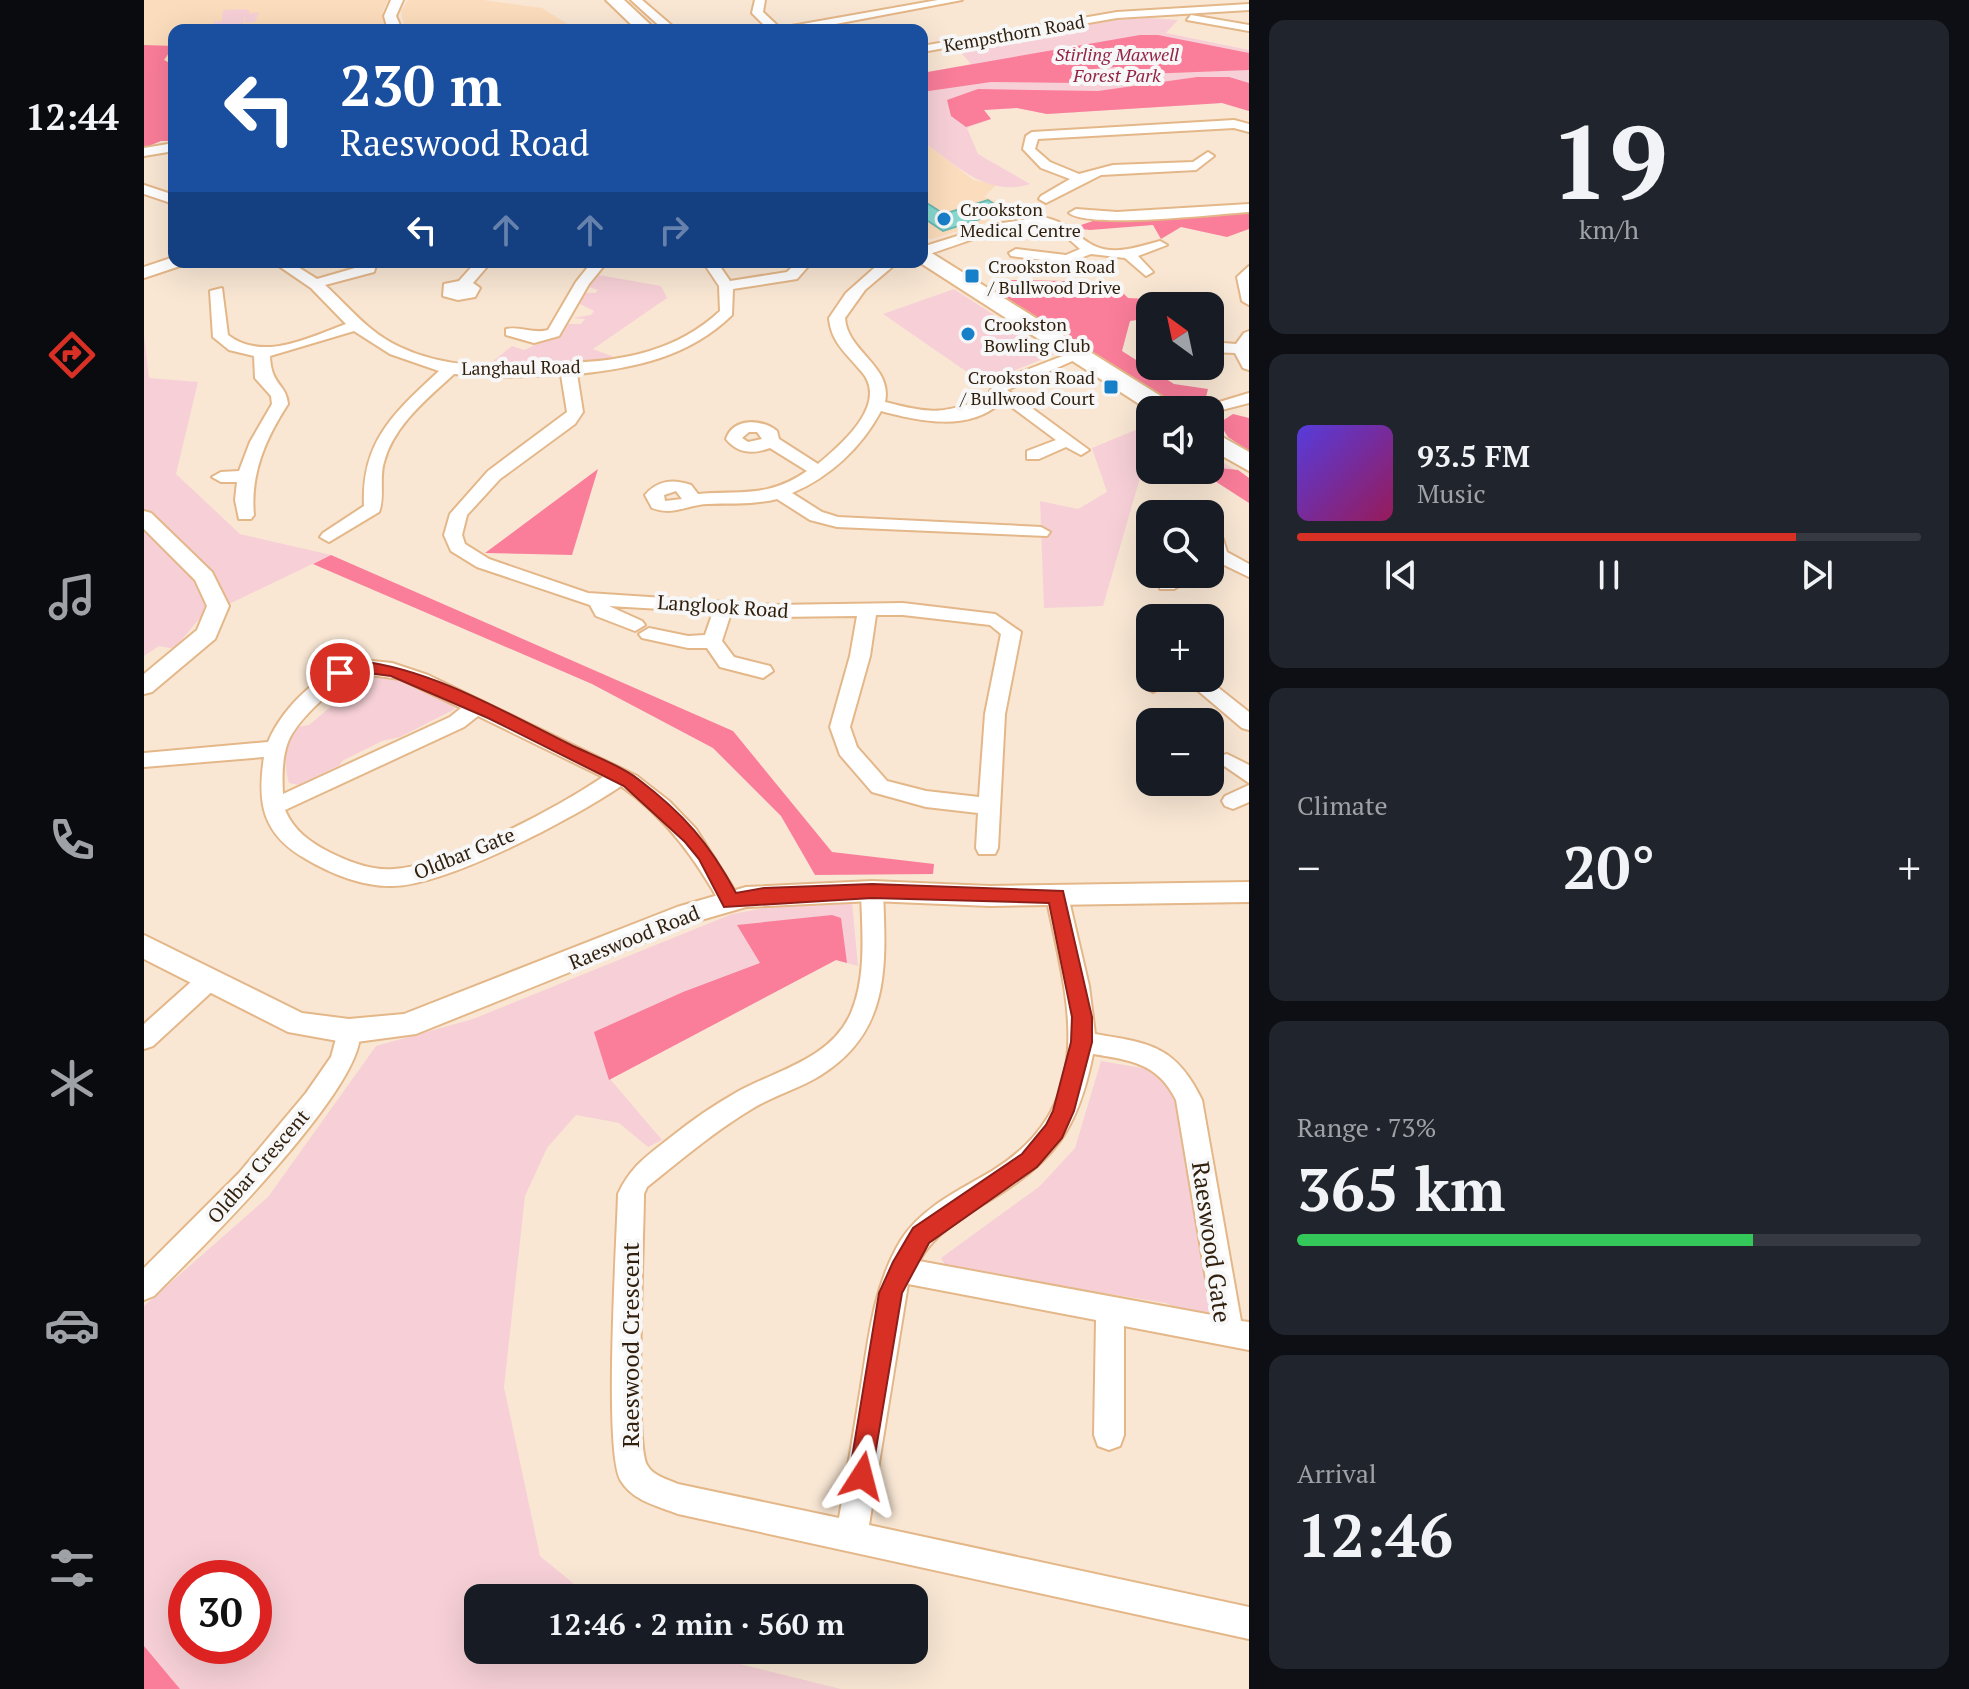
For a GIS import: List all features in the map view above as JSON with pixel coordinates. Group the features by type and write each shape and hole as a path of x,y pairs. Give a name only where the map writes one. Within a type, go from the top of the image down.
{"main road":[{"path":"599,0 624,3 642,24"},
{"path":"928,257 1144,396"},
{"path":"1224,447 1249,463"}],"street":[{"path":"393,24 390,16 397,0"},
{"path":"760,0 757,13 769,24"},
{"path":"815,24 919,3 957,0"},
{"path":"1132,0 1150,11 1249,28"},
{"path":"624,3 661,24"},
{"name":"Kempsthorn Road","path":"928,48 1150,11 1249,7"},
{"path":"1204,164 1098,172 1081,178 1049,167 1032,155 1029,149 1032,136 1234,124 1249,128"},
{"path":"144,152 168,148"},
{"path":"1081,178 1072,212 1090,250"},
{"path":"144,189 168,198"},
{"path":"1001,227 1026,207 1046,199 1072,212 1117,216 1249,208"},
{"path":"1026,207 1045,222"},
{"path":"928,251 1001,227 1045,222 1072,212"},
{"path":"1016,253 1032,262 1076,258 1090,250 1129,254 1160,245"},
{"path":"1129,254 1146,272"},
{"path":"144,273 168,264"},
{"name":"Langhaul Road","path":"289,268 314,284 355,326 412,358 451,368 568,368 646,359 697,337 727,312 726,286"},
{"path":"314,284 369,268"},
{"path":"464,284 479,268"},
{"path":"511,332 534,338 554,333 583,282 595,268"},
{"path":"714,268 726,286 792,276 799,268"},
{"path":"691,501 757,499 778,492 820,472 846,446 876,405 877,382 836,331 837,313 881,268"},
{"path":"1249,270 1244,285 1249,301"},
{"path":"217,291 221,337 237,349 262,352 355,326"},
{"path":"1224,345 1245,343 1249,365"},
{"path":"245,515 246,476 253,452 280,404 279,395 263,378 262,352"},
{"path":"1033,455 1074,446 998,391 1004,384 1078,355"},
{"path":"373,508 376,450 390,428 451,368"},
{"name":"Langlook Road","path":"568,368 575,412 569,421 494,475 459,514 453,535 457,547 483,563 569,596 597,600 669,602 773,611 903,609 995,620 1011,632 995,714 987,806 987,848"},
{"path":"1224,404 1249,398"},
{"path":"876,405 939,420 954,418 992,403"},
{"path":"770,441 820,472"},
{"path":"221,477 246,476"},
{"path":"778,492 816,516 837,522 1008,522 1041,532"},
{"path":"329,537 373,508 394,510"},
{"path":"144,517 204,577 218,606 207,634 144,686"},
{"path":"1224,562 1249,571"},
{"path":"597,600 603,612 642,629 688,642 712,641"},
{"path":"712,641 724,608"},
{"path":"867,610 860,656 840,727 847,750 880,787 926,799 987,806"},
{"path":"712,641 727,662 763,671"},
{"path":"476,707 457,722 271,808 276,744 291,720 340,673 360,667 394,671 476,707 620,776 647,793 706,855 731,902"},
{"path":"1210,692 1249,723"},
{"path":"144,760 276,744"},
{"path":"1227,761 1249,775"},
{"name":"Oldbar Gate","path":"271,808 290,836 317,855 367,875 410,876 573,806 620,776"},
{"name":"Raeswood Road","path":"144,946 298,1024 349,1031 379,1031 428,1019 687,914 764,895 872,891 1057,896 1249,892"},
{"name":"Raeswood Crescent","path":"872,891 874,974 860,1022 843,1044 813,1068 736,1105 638,1179 631,1194 627,1424 631,1470 644,1485 678,1499 1249,1623"},
{"path":"852,1537 890,1293 901,1270 921,1235 1029,1160 1048,1140 1064,1111 1082,1042 1082,1017 1057,896"},
{"path":"144,1039 209,980"},
{"name":"Oldbar Crescent","path":"144,1287 248,1181 315,1101 343,1060 349,1031"},
{"name":"Raeswood Gate","path":"901,1270 1239,1334 1189,1100 1179,1077 1167,1063 1154,1057 1082,1042"},
{"path":"1109,1435 1110,1310"}],"shaded area":[{"path":"144,0 388,0 382,13 384,24 168,24 168,63 144,48"},
{"path":"408,0 483,0 542,8 567,24 404,24 401,11"},
{"path":"928,146 973,180 996,185 984,197 1009,205 1012,211 992,221 928,239"}],"green space":[{"path":"245,9 250,11 249,14 259,12 255,22 245,23 245,14 243,24 214,24 214,21 222,21 223,10"},
{"name":"Stirling Maxwell Forest Park","path":"1178,20 1166,33 1249,50 1249,111 1222,103 1047,114 1017,108 983,110 991,119 967,128 978,154 1030,184 1015,187 989,184 976,178 928,146 928,72 971,64 956,47 1098,21"},
{"path":"1140,35 1158,35 1249,53 1249,70 1145,74 1116,67 1083,70 1078,83 991,82 928,91 928,72"},
{"path":"144,45 168,46 164,60 168,62 168,141 144,148"},
{"path":"1197,77 1229,77 1249,83 1249,111 1222,103 1047,114 1017,108 984,110 991,119 966,127 951,116 947,100 978,89 1098,91"},
{"path":"1249,213 1249,229 1227,237 1181,227 1161,239 1153,225 1090,230 1082,229 1081,225 1093,221"},
{"path":"593,274 661,286 667,298 593,349 619,359 487,366 512,346 524,350 556,336 568,324 581,324 585,319 573,318 591,315 594,311 578,303 583,293 598,290 586,286"},
{"path":"1012,280 1112,282 1128,298 1136,298 1136,320 1130,321 1122,351 1136,360 1136,379 997,293"},
{"name":"Crookston Bowling Club","path":"954,289 1055,354 983,383 883,314"},
{"path":"144,334 149,378 198,382 176,474 240,534 331,555 200,618 174,649 159,646 144,656"},
{"path":"1137,380 1168,380 1174,384 1208,389 1206,396 1163,396"},
{"path":"1233,414 1249,418 1249,451 1228,437 1224,431 1224,420"},
{"path":"1136,430 1138,484 1103,606 1044,608 1040,501 1078,509 1107,492 1092,448"},
{"path":"1224,463 1249,479 1249,502 1220,484 1224,484"},
{"path":"1224,468 1238,470 1249,478 1249,503 1220,484 1224,484"},
{"path":"598,469 572,555 485,553"},
{"path":"331,555 733,731 832,852 934,864 933,874 815,875 781,816 713,748 592,684 313,564"},
{"path":"384,672 450,702 455,709 400,737 382,741 299,785 289,783 286,755 296,727 309,725 340,699 341,691 358,678"},
{"path":"852,902 858,966 836,960 610,1079 662,1140 648,1147 619,1123 576,1115 547,1148 525,1196 504,1387 540,1556 574,1584 464,1584 464,1664 740,1664 841,1689 180,1689 144,1646 144,1306 268,1197 376,1046 473,1019 732,914 776,906"},
{"path":"832,915 841,918 847,963 836,960 609,1080 594,1032 683,992 760,963 737,925"},
{"path":"1101,1061 1148,1069 1172,1087 1215,1306 1201,1320 1166,1303 947,1268 941,1258 1040,1186 1075,1148"},
{"path":"144,1646 180,1689 144,1689"}],"building":[{"path":"988,200 1005,211 943,231 928,221 928,204 944,214"}],"place":[{"name":"Crookston Medical Centre","path":"944,219"},
{"name":"Crookston Road / Bullwood Drive","path":"972,276"},
{"name":"Crookston Bowling Club","path":"968,334"},
{"name":"Crookston Road / Bullwood Court","path":"1111,387"}],"route":[{"path":"340,673 360,667 378,667 413,678 630,781 647,793 692,837 706,855 731,902 764,895 872,891 1057,896 1082,1017 1082,1042 1064,1111 1054,1132 1029,1160 957,1207 921,1235 901,1270 890,1293 862,1476"}]}
